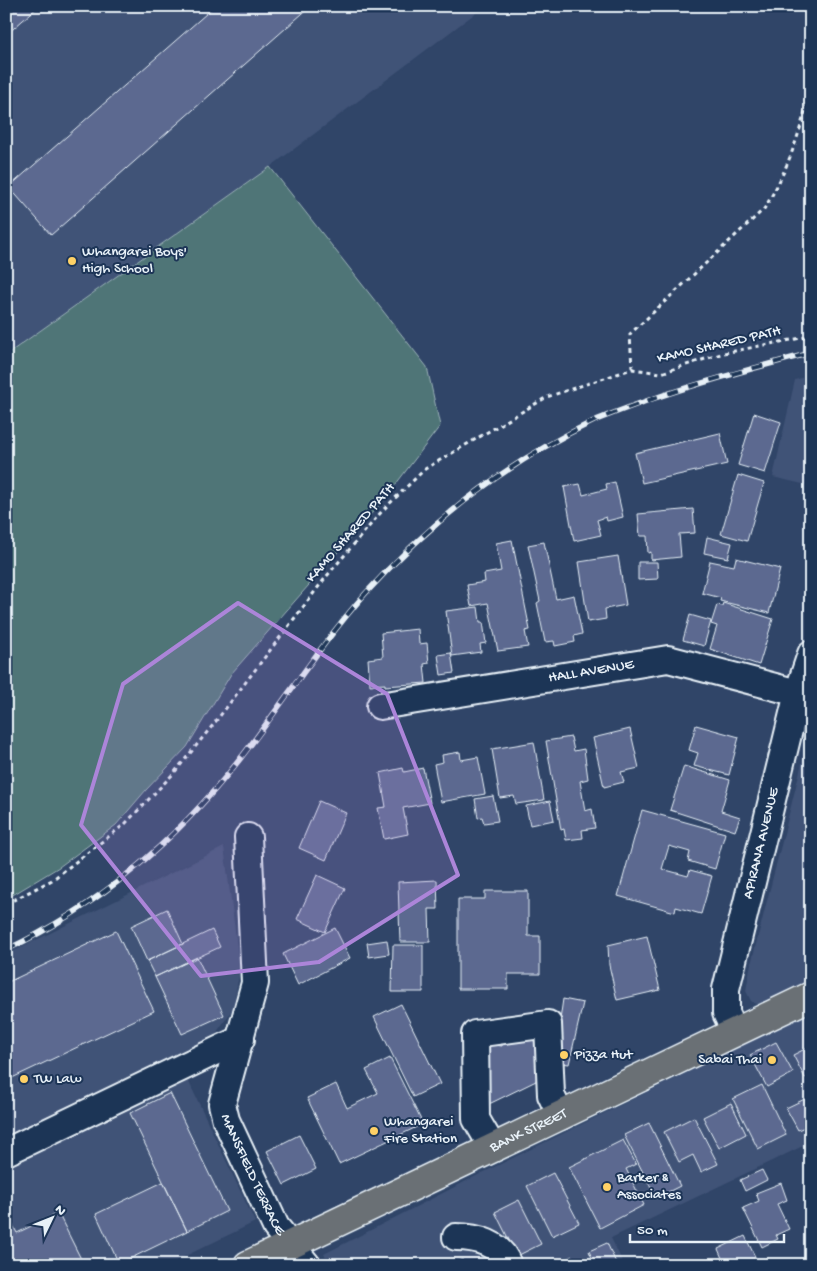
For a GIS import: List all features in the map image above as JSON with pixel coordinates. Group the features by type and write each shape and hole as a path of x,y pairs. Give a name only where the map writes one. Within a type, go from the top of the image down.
{"main road":[{"name":"BANK STREET","path":"248,1265 298,1255 493,1148 811,996"}],"street":[{"name":"APIRANA AVENUE","path":"734,1032 726,1013 726,989 798,693 811,654"},
{"name":"HALL AVENUE","path":"380,706 668,659 798,693"},
{"name":"MANSFIELD TERRACE","path":"248,837 256,983 241,1040 223,1096 223,1113 276,1227 298,1255"},
{"path":"493,1148 476,1119 475,1034 548,1024 551,1095 561,1116"},
{"path":"6,1152 241,1040"},
{"path":"456,1237 469,1237 486,1241 499,1251 508,1265"}],"path":[{"path":"632,369 630,334 764,209 788,164 811,86"},
{"name":"KAMO SHARED PATH","path":"6,904 52,880 125,824 162,785 213,725 326,577 383,510 425,469 547,397 632,369 661,373 724,353 811,336"}],"highlighted area":[{"path":"238,603 387,694 458,875 319,962 201,976 81,825 123,684"}],"shaded area":[{"name":"Whangarei Boys' High School","path":"6,6 485,6 270,167 6,355"},
{"path":"811,375 811,486 773,477 795,380"},
{"path":"811,727 811,983 761,1008 751,1001 746,991 750,968"},
{"path":"224,847 240,969 233,1009 212,1039 6,1143 6,955"},
{"path":"811,1012 811,1142 611,1238 624,1265 577,1265 572,1256 553,1265 330,1265 324,1254 476,1176"},
{"path":"187,1078 255,1222 167,1265 6,1265 6,1168"}],"green space":[{"path":"270,167 427,367 440,426 386,497 231,674 187,747 116,825 59,867 6,899 6,355"}],"building":[{"path":"6,6 39,6 6,35"},
{"path":"215,6 311,6 51,235 9,187"},
{"path":"754,413 781,422 765,473 738,465"},
{"path":"720,433 727,464 642,483 635,453"},
{"path":"738,475 764,483 747,541 721,534"},
{"path":"615,482 623,517 607,521 606,517 597,520 601,535 574,541 564,487 580,484 583,495 607,489 606,484"},
{"path":"693,509 695,533 679,534 681,557 651,560 651,552 648,553 647,536 640,536 638,514"},
{"path":"707,537 732,543 728,558 704,553"},
{"path":"512,540 530,630 525,631 528,647 498,651 488,603 471,606 467,585 485,582 484,574 501,571 496,543"},
{"path":"544,542 556,599 574,595 582,634 574,636 575,642 555,646 554,641 545,642 537,603 540,601 528,545"},
{"path":"618,556 626,605 605,609 606,619 588,622 579,562"},
{"path":"736,558 780,569 769,613 720,601 721,598 702,593 710,561 734,566"},
{"path":"638,562 657,562 658,579 638,580"},
{"path":"723,603 773,619 759,665 710,649 717,626 711,624 717,605 722,606"},
{"path":"478,607 480,622 483,622 486,643 480,644 481,652 452,656 446,611"},
{"path":"690,615 711,621 704,646 683,640"},
{"path":"418,629 419,644 427,643 429,663 424,664 426,683 385,686 385,684 370,685 368,659 383,657 381,633"},
{"path":"451,653 454,673 441,675 438,655"},
{"path":"696,725 739,737 729,775 694,766 698,753 689,750"},
{"path":"630,729 639,768 621,772 624,782 604,787 593,738"},
{"path":"571,737 574,751 584,749 588,779 580,781 585,811 592,809 595,828 582,830 583,838 566,840 564,829 561,830 546,741"},
{"path":"534,742 544,800 516,804 514,796 500,798 492,749"},
{"path":"460,752 461,760 478,757 485,794 441,802 434,764 443,762 442,755"},
{"path":"684,766 730,780 721,811 740,817 735,831 670,810"},
{"path":"403,768 404,772 423,768 430,803 403,808 408,834 384,839 378,808 386,807 380,773"},
{"path":"493,796 498,821 484,823 482,817 478,818 475,799"},
{"path":"319,801 346,813 326,860 299,848"},
{"path":"550,801 554,820 530,825 526,806"},
{"path":"642,810 725,833 715,869 688,861 690,852 669,846 662,869 688,876 690,870 712,876 701,914 676,907 675,912 618,896"},
{"path":"317,875 345,888 325,932 297,919"},
{"path":"437,880 438,909 429,909 430,942 400,942 398,882"},
{"path":"485,891 528,891 528,936 540,936 540,974 508,974 508,989 458,989 458,899 485,899"},
{"path":"167,909 183,944 147,961 131,926"},
{"path":"335,928 350,958 298,985 283,954"},
{"path":"212,930 220,947 155,977 147,961"},
{"path":"116,931 154,1011 12,1078 6,1066 6,983"},
{"path":"647,936 660,990 617,1000 609,965 608,945"},
{"path":"387,940 389,954 369,957 367,943"},
{"path":"393,945 423,945 423,992 392,992"},
{"path":"197,957 224,1015 182,1034 155,977"},
{"path":"563,999 583,1003 569,1064 554,1062"},
{"path":"401,1004 440,1084 413,1097 374,1017"},
{"path":"530,1037 542,1048 536,1081 487,1105 486,1044 502,1046 503,1039"},
{"path":"776,1042 793,1073 767,1087 750,1055"},
{"path":"811,1046 811,1075 805,1078 793,1055"},
{"path":"390,1058 423,1124 339,1164 307,1098 336,1084 347,1108 378,1093 366,1070"},
{"path":"762,1085 786,1135 758,1149 733,1099"},
{"path":"170,1093 227,1211 187,1231 130,1113"},
{"path":"811,1096 811,1124 798,1130 786,1108"},
{"path":"731,1103 746,1134 719,1148 703,1117"},
{"path":"694,1117 718,1164 701,1172 693,1155 679,1162 664,1132"},
{"path":"649,1123 680,1186 656,1198 624,1135"},
{"path":"299,1135 316,1169 284,1185 267,1151"},
{"name":"Barker & Associates","path":"623,1140 636,1164 626,1169 644,1205 600,1228 569,1167"},
{"path":"762,1170 767,1180 745,1191 740,1180"},
{"path":"553,1173 579,1223 552,1236 527,1186"},
{"path":"163,1182 187,1231 119,1264 96,1214"},
{"path":"781,1183 787,1200 777,1204 789,1229 776,1235 778,1239 762,1247 743,1208 759,1201 756,1193"},
{"path":"519,1200 541,1244 517,1256 495,1212"},
{"path":"6,1212 17,1233 58,1213 84,1265 6,1265"},
{"path":"745,1236 759,1265 725,1265 718,1249"},
{"path":"607,1243 617,1265 595,1265 589,1251"},
{"path":"572,1256 577,1265 553,1265"},
{"path":"462,1259 465,1265 451,1265"}],"railway":[{"path":"6,950 73,913 104,892 163,843 190,817 216,789 256,739 316,655 365,594 416,542 471,496 530,456 594,421 691,386 811,353"}],"place":[{"name":"Whangarei Boys' High School","path":"72,261"},
{"name":"Pizza Hut","path":"564,1055"},
{"name":"Sabai Thai","path":"772,1060"},
{"name":"TW Law","path":"24,1079"},
{"name":"Whangarei Fire Station","path":"374,1131"},
{"name":"Barker & Associates","path":"607,1187"}]}
